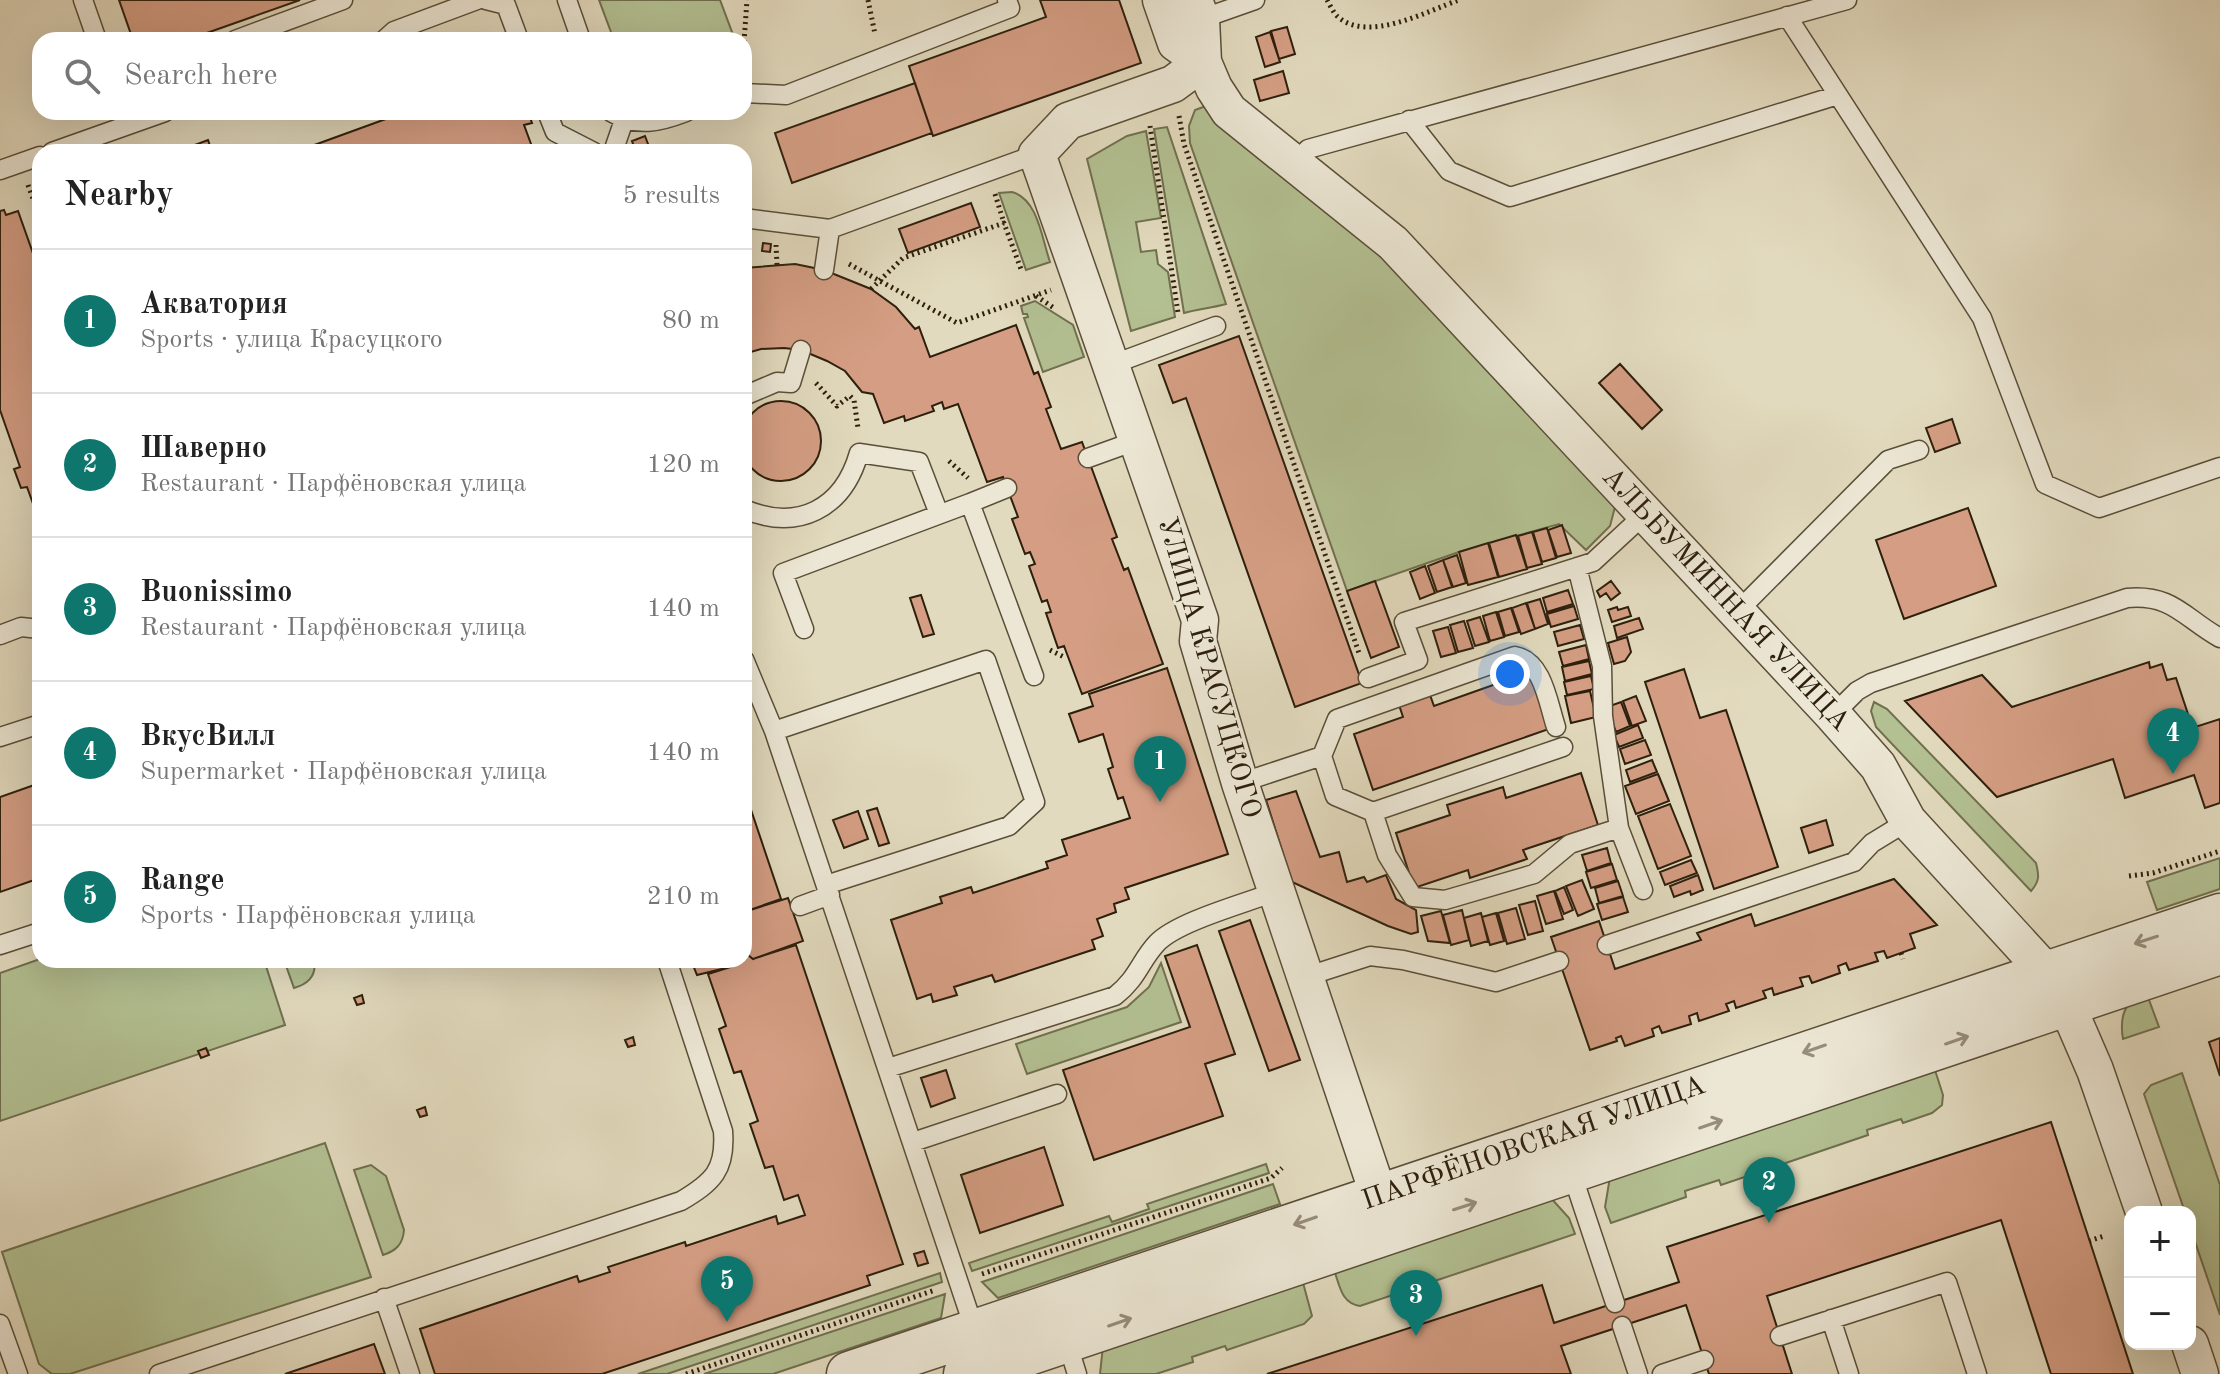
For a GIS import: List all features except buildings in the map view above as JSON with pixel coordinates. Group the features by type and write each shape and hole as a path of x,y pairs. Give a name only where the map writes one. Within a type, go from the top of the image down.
{"street":[{"path":"1161,0 1176,43 1203,62"},
{"path":"1198,9 1203,62"},
{"path":"1037,154 1068,121 1173,84 1203,62"},
{"name":"АЛЬБУМИННАЯ УЛИЦА","path":"1203,62 1214,88 1229,111 1393,243 1878,766 1908,821 2056,988 2095,1070 2142,1206"},
{"name":"УЛИЦА КРАСУЦКОГО","path":"1037,154 1200,620 1198,641 1240,783 1384,1213"},
{"name":"ПАРФЁНОВСКАЯ УЛИЦА","path":"1384,1213 1571,1171 2056,988 2220,916"},
{"name":"ПАРФЁНОВСКАЯ УЛИЦА","path":"849,1374 976,1357 1066,1340 1384,1213 2056,988 2220,952"},
{"path":"2192,1350 2200,1374"}],"lane":[{"path":"83,0 94,32"},
{"path":"257,32 343,0"},
{"path":"393,32 477,0"},
{"path":"486,0 506,5 516,32"},
{"path":"567,0 578,32"},
{"path":"752,93 786,95 1010,8 1007,0"},
{"path":"1198,9 1255,0"},
{"path":"1294,163 1308,149 1847,0"},
{"path":"1787,16 1982,318 2045,484 2099,508 2220,467"},
{"path":"1409,120 1449,171 1510,197 1838,95"},
{"path":"75,144 142,120"},
{"path":"550,120 555,132 578,144"},
{"path":"614,144 617,120"},
{"path":"640,120 657,123 665,120"},
{"path":"752,219 830,229 1037,154"},
{"path":"0,170 32,159"},
{"path":"825,262 830,229"},
{"path":"1111,365 1216,326"},
{"path":"752,393 777,382 791,383 801,350"},
{"path":"1088,458 1138,440"},
{"path":"1737,612 1888,460 1919,450"},
{"path":"752,512 779,519 797,518 816,511 845,488 859,453 919,462 939,514"},
{"path":"804,629 783,573 1007,488"},
{"path":"970,503 1034,676"},
{"path":"1368,678 1418,660 1404,622 1593,562 1646,513"},
{"path":"1577,567 1602,666 1603,716 1619,828 1643,890"},
{"path":"1833,715 1857,691 1871,683 2127,598 2148,596 2166,602 2220,638"},
{"path":"0,635 21,627 32,628"},
{"path":"1556,727 1534,666 1523,657 1515,656 1337,719 1322,756 1335,796 1373,812 1563,747"},
{"path":"774,731 986,660 1035,802 1009,826 828,890 800,906"},
{"path":"752,678 774,731 913,1142 976,1357"},
{"path":"0,737 32,727"},
{"path":"1240,783 1322,756"},
{"path":"1373,812 1387,855 1413,897 1445,900 1534,874 1570,844 1619,828"},
{"path":"1607,945 1854,862 1872,843 1908,821"},
{"path":"888,1068 1115,996 1132,983 1158,942 1173,930 1277,891"},
{"path":"0,945 32,935"},
{"path":"1305,977 1370,956 1403,960 1496,982 1559,961"},
{"path":"159,1374 681,1201 704,1188 718,1172 725,1151 723,1131 670,968"},
{"path":"913,1142 1057,1094"},
{"path":"1571,1171 1615,1303"},
{"path":"1780,1336 1947,1282 1977,1374"},
{"path":"384,1298 410,1374"},
{"path":"1831,1319 1849,1374"},
{"path":"0,1324 18,1374"},
{"path":"1622,1326 1638,1374"},
{"path":"1662,1374 1704,1360"}],"path":[{"path":"745,32 747,0"},
{"path":"868,0 880,58"},
{"path":"1327,0 1337,16 1351,25 1366,28 1382,27 1459,0"},
{"path":"1173,84 1184,144 1368,678"},
{"path":"1150,125 1178,304 1177,340"},
{"path":"20,163 32,196"},
{"path":"996,189 1004,223 1022,272"},
{"path":"871,289 903,258 1004,223"},
{"path":"766,239 800,243 825,262 879,280 957,323 1063,286"},
{"path":"776,240 777,265"},
{"path":"820,375 816,384 837,406 850,396 854,400"},
{"path":"2129,876 2153,873 2220,851"},
{"path":"2089,1241 2104,1236"}],"green space":[{"path":"599,0 720,0 732,32 611,32"},
{"path":"1206,106 1391,266 1615,507 1610,526 1586,550 1559,524 1459,552 1347,591 1190,143 1189,126 1195,110"},
{"path":"1167,127 1226,304 1184,313 1154,129"},
{"path":"1146,131 1161,218 1136,222 1141,252 1156,250 1158,264 1168,272 1175,317 1131,331 1087,159 1127,136"},
{"path":"1012,192 1021,196 1033,211 1050,262 1026,270 999,193"},
{"path":"1035,301 1073,325 1084,357 1043,372 1024,318 1028,317 1027,314 1023,314 1021,306"},
{"path":"1874,702 1887,709 2036,863 2038,878 2031,891 1876,727 1871,711"},
{"path":"2220,858 2220,889 2157,910 2147,882"},
{"path":"32,962 32,968 267,968 285,1025 0,1121 0,973"},
{"path":"1161,963 1181,1022 1027,1074 1016,1044 1127,1007 1149,987"},
{"path":"287,968 315,968 307,982 294,988"},
{"path":"2145,989 2159,1027 2123,1039 2125,1010"},
{"path":"1934,1067 1943,1095 1942,1105 1932,1113 1867,1130 1868,1135 1721,1185 1719,1180 1685,1191 1686,1197 1611,1223 1605,1207 1610,1177"},
{"path":"2182,1073 2220,1185 2220,1315 2196,1245 2196,1206 2183,1206 2144,1094 2151,1085"},
{"path":"325,1143 371,1277 70,1374 52,1374 39,1364 2,1252"},
{"path":"1266,1164 1269,1173 972,1271 969,1263 1109,1216 1112,1222 1149,1209 1147,1204"},
{"path":"371,1165 386,1176 404,1230 398,1246 383,1255 354,1170"},
{"path":"1273,1184 1280,1204 998,1298 982,1282"},
{"path":"1550,1197 1569,1218 1575,1234 1360,1306 1342,1293 1334,1270"},
{"path":"940,1273 942,1282 667,1374 638,1374"},
{"path":"1302,1279 1312,1316 1304,1324 1227,1350 1225,1346 1192,1357 1193,1362 1156,1374 1100,1374 1103,1346"},
{"path":"945,1294 941,1318 773,1374 704,1374"}],"place":[{"name":"ВкусВилл","path":"2173,774"},
{"name":"Акватория","path":"1160,802"},
{"name":"Шаверно","path":"1769,1223"},
{"name":"Range","path":"727,1322"},
{"name":"Buonissimo","path":"1416,1336"}]}
